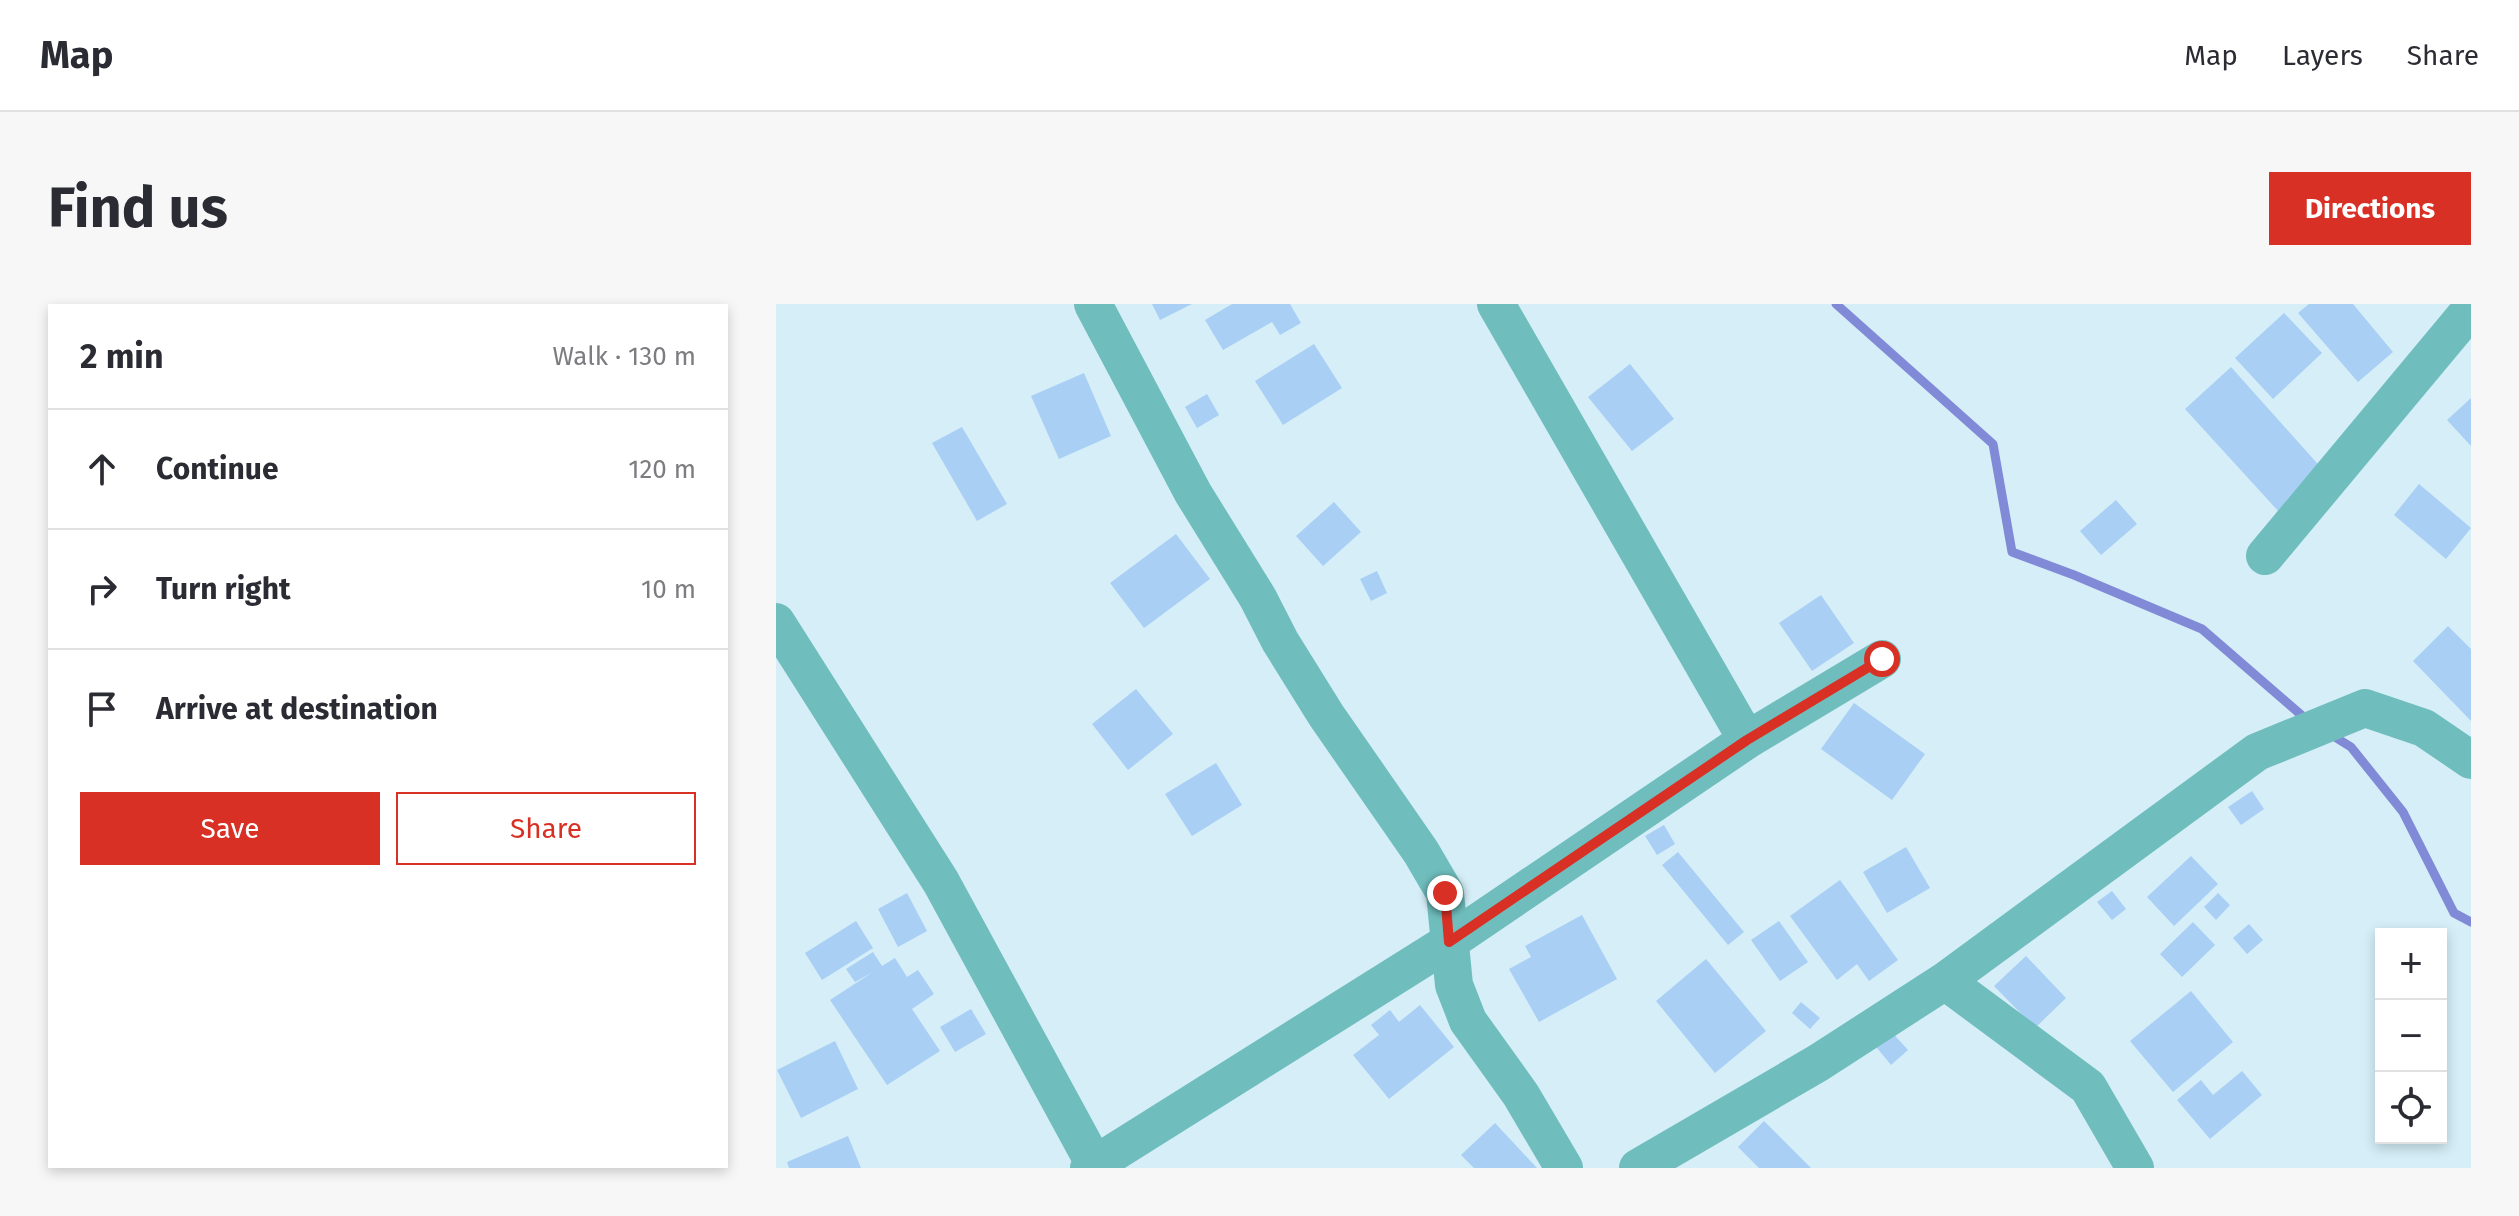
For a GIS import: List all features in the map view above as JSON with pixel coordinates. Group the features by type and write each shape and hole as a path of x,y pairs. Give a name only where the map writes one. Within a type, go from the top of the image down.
{"street":[{"path":"1093,304 1193,493 1258,598 1280,641 1445,893 1454,985 1468,1021 1521,1095 1564,1168"},
{"path":"1496,304 1747,740"},
{"path":"2265,556 2471,309"},
{"path":"776,622 941,882 1092,1166 1449,942 1747,740 1882,659"},
{"path":"1638,1168 1818,1063 1945,981 2257,752 2365,708 2424,728 2471,760"},
{"path":"1945,981 2088,1087 2135,1168"}],"building":[{"path":"1152,304 1192,304 1160,320"},
{"path":"1232,304 1290,304 1301,323 1280,335 1272,322 1223,350 1205,320"},
{"path":"2309,304 2353,304 2393,352 2358,382 2298,313"},
{"path":"2284,313 2322,353 2273,399 2235,358"},
{"path":"1314,344 1342,388 1283,425 1255,381"},
{"path":"1630,364 1674,419 1632,451 1588,397"},
{"path":"2231,367 2325,472 2280,513 2185,409"},
{"path":"1084,373 1111,436 1059,459 1031,396"},
{"path":"1207,394 1219,415 1197,428 1185,407"},
{"path":"2471,398 2471,446 2447,420"},
{"path":"962,427 1007,504 977,521 932,443"},
{"path":"2419,484 2471,528 2446,559 2394,515"},
{"path":"2116,500 2137,524 2101,555 2080,531"},
{"path":"1334,502 1361,532 1323,566 1296,536"},
{"path":"1176,534 1210,579 1144,628 1110,583"},
{"path":"1377,571 1387,593 1371,601 1360,579"},
{"path":"1821,595 1854,643 1812,671 1779,623"},
{"path":"2448,626 2471,649 2471,721 2413,661"},
{"path":"1136,689 1173,734 1128,770 1092,724"},
{"path":"1854,703 1925,754 1892,800 1821,749"},
{"path":"1216,763 1242,805 1192,836 1165,794"},
{"path":"2252,791 2264,809 2241,825 2228,807"},
{"path":"1664,825 1675,844 1657,855 1645,836"},
{"path":"1906,847 1930,888 1887,913 1863,872"},
{"path":"1678,852 1744,932 1728,945 1662,865"},
{"path":"2191,856 2218,884 2174,926 2147,897"},
{"path":"1840,880 1898,960 1869,981 1857,964 1837,980 1790,916"},
{"path":"2112,891 2126,909 2112,920 2097,902"},
{"path":"907,893 927,931 898,947 878,909"},
{"path":"2218,893 2230,905 2216,920 2204,907"},
{"path":"1582,915 1617,979 1539,1022 1509,969 1531,957 1525,946"},
{"path":"856,921 873,948 822,980 805,953"},
{"path":"1779,921 1808,962 1780,981 1751,940"},
{"path":"2193,922 2215,945 2182,977 2160,954"},
{"path":"2249,924 2263,940 2247,954 2233,938"},
{"path":"873,952 882,966 895,958 907,977 918,970 934,994 912,1009 940,1051 887,1085 830,1000 873,972 855,982 846,969"},
{"path":"2026,956 2066,998 2035,1028 1994,986"},
{"path":"1706,959 1766,1031 1715,1073 1656,1001"},
{"path":"2191,991 2233,1042 2173,1092 2130,1041"},
{"path":"1801,1002 1820,1018 1810,1029 1792,1013"},
{"path":"1420,1005 1454,1047 1389,1099 1353,1055 1379,1035 1371,1025 1390,1010 1399,1022"},
{"path":"971,1009 986,1034 955,1052 940,1027"},
{"path":"1889,1029 1908,1050 1891,1065 1873,1043"},
{"path":"835,1041 858,1089 801,1118 777,1070"},
{"path":"2242,1071 2262,1095 2210,1139 2177,1100 2201,1080 2213,1095"},
{"path":"1764,1121 1811,1168 1759,1168 1738,1147"},
{"path":"1495,1123 1537,1168 1474,1168 1461,1155"},
{"path":"848,1136 861,1168 789,1168 787,1162"}],"waterway":[{"path":"1836,304 1993,444 2012,552 2202,629 2307,720"},
{"path":"2330,734 2351,747 2403,812 2454,913 2471,922"}],"route":[{"path":"1445,893 1449,942 1747,740 1882,659"}]}
